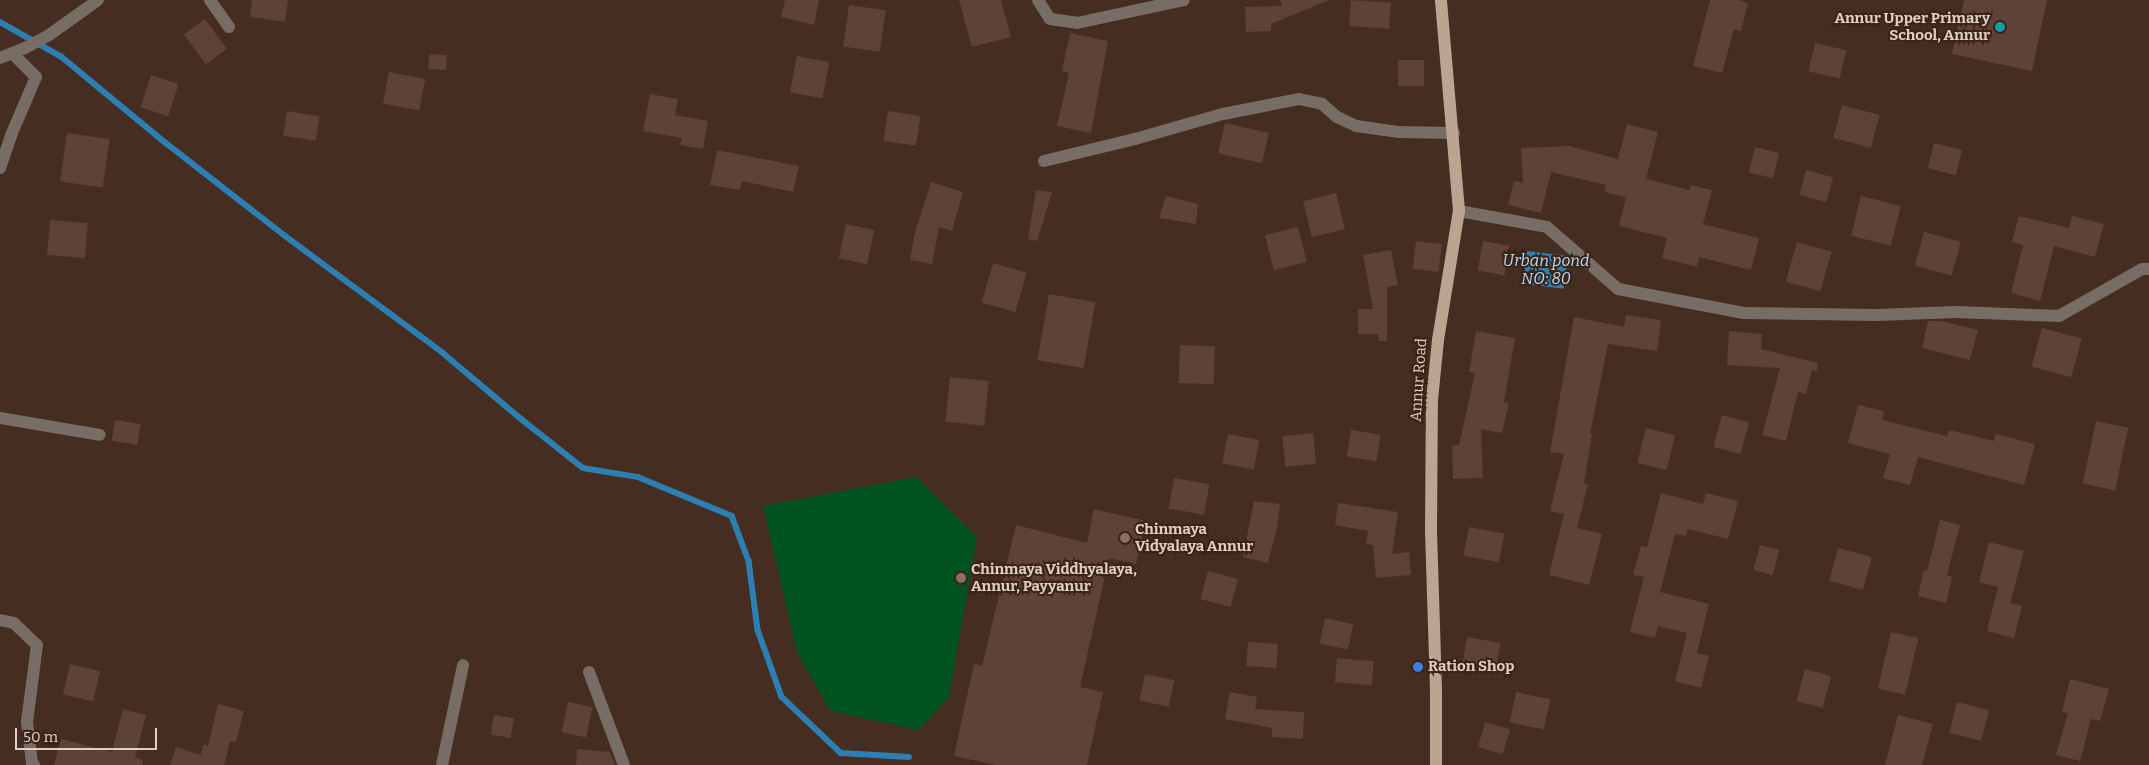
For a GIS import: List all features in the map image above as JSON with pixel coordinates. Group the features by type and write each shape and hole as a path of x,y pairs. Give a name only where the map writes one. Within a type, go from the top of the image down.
{"main road":[{"name":"Annur Road","path":"1436,765 1436,690 1431,532 1432,400 1438,340 1459,211 1454,133 1441,0"}],"street":[{"path":"6,55 50,35 98,0"},
{"path":"210,0 229,27"},
{"path":"1038,0 1050,19 1077,24 1184,0"},
{"path":"0,168 12,133 36,77 6,55"},
{"path":"1044,161 1135,140 1223,114 1299,99 1322,104 1337,117 1356,126 1398,132 1454,133"},
{"path":"1459,211 1547,227 1618,289 1744,313 1877,316 1956,312 2059,316 2142,269 2149,269"},
{"path":"0,418 100,435"},
{"path":"0,620 14,623 37,645 27,722 32,763 34,765"},
{"path":"442,765 463,665"},
{"path":"589,672 624,765"}],"green space":[{"path":"916,477 977,537 949,697 919,730 830,711 797,652 763,506"}],"water":[{"name":"Urban pond NO: 80","path":"1527,251 1568,256 1564,289 1523,284"}],"building":[{"path":"252,0 288,0 285,22 250,17"},
{"path":"785,0 819,0 814,25 781,17"},
{"path":"959,0 1001,0 1011,37 972,47"},
{"path":"1280,0 1329,0 1271,24 1271,31 1246,32 1245,7 1282,6"},
{"path":"1351,0 1391,3 1389,29 1349,26"},
{"path":"1710,0 1738,0 1748,3 1741,31 1734,29 1722,73 1693,66"},
{"name":"Annur Upper Primary School, Annur","path":"1964,0 2047,0 2032,71 1952,54"},
{"path":"849,5 886,10 880,52 843,47"},
{"path":"205,19 227,49 206,64 184,34"},
{"path":"1070,33 1108,41 1091,133 1057,126 1069,73 1062,71"},
{"path":"1815,43 1846,50 1840,78 1808,71"},
{"path":"429,54 447,55 446,70 428,69"},
{"path":"797,56 829,62 822,99 790,92"},
{"path":"1398,60 1424,60 1424,86 1398,86"},
{"path":"389,72 425,79 419,110 383,103"},
{"path":"151,75 179,84 168,116 140,107"},
{"path":"650,94 678,99 675,115 708,121 703,149 680,145 682,138 643,131"},
{"path":"1842,105 1880,115 1871,148 1833,138"},
{"path":"287,111 320,116 316,141 283,136"},
{"path":"888,111 921,116 916,146 883,141"},
{"path":"1225,123 1269,133 1262,163 1218,153"},
{"path":"1627,124 1658,132 1646,179 1689,190 1691,185 1712,190 1703,224 1759,238 1751,270 1699,257 1697,267 1662,258 1667,238 1619,226 1626,197 1604,192 1606,185 1551,172 1541,213 1508,205 1514,181 1523,183 1521,148 1569,146 1618,159"},
{"path":"67,133 110,139 103,188 60,182"},
{"path":"1934,143 1962,150 1956,175 1928,168"},
{"path":"1755,147 1779,153 1773,178 1749,172"},
{"path":"717,150 799,166 793,192 742,181 740,190 710,185"},
{"path":"1806,170 1833,177 1826,202 1799,195"},
{"path":"931,182 963,192 952,231 939,227 932,264 910,260 914,236"},
{"path":"1036,190 1052,192 1037,241 1028,239"},
{"path":"1336,193 1345,229 1312,237 1303,201"},
{"path":"1166,196 1198,204 1196,224 1159,218"},
{"path":"1861,196 1901,206 1891,246 1851,236"},
{"path":"2019,216 2069,228 2072,216 2104,224 2095,257 2054,246 2040,301 2011,293 2023,245 2012,242"},
{"path":"50,220 88,223 85,258 47,255"},
{"path":"846,224 874,230 867,264 839,258"},
{"path":"1298,227 1307,262 1274,270 1265,235"},
{"path":"1924,232 1961,242 1952,276 1915,266"},
{"path":"1416,241 1442,244 1438,272 1413,269"},
{"path":"1483,241 1510,246 1504,275 1478,271"},
{"path":"1797,242 1832,252 1820,291 1786,281"},
{"path":"1391,250 1398,285 1387,287 1387,341 1379,341 1378,334 1358,334 1358,309 1373,309 1363,255"},
{"path":"993,263 1027,273 1015,312 982,302"},
{"path":"1049,294 1095,302 1084,368 1037,360"},
{"path":"1626,315 1661,320 1657,351 1608,344 1590,434 1592,434 1584,483 1588,484 1577,528 1602,534 1589,585 1549,575 1564,514 1550,511 1564,454 1550,452 1574,317 1624,327"},
{"path":"1928,321 1941,321 1978,330 1970,360 1922,348"},
{"path":"2042,328 2082,339 2071,377 2032,367"},
{"path":"1476,331 1515,338 1504,402 1509,403 1502,433 1481,429 1483,478 1453,479 1452,445 1459,445 1475,373 1469,372"},
{"path":"1729,331 1762,334 1761,349 1818,363 1817,371 1812,370 1806,394 1798,392 1786,441 1762,435 1780,368 1727,365"},
{"path":"1180,345 1215,346 1214,384 1179,383"},
{"path":"950,377 989,381 984,426 945,422"},
{"path":"1858,405 1884,411 1882,420 1947,436 1949,430 1994,441 1996,434 2035,444 2024,485 1918,457 1910,485 1883,478 1890,454 1848,443"},
{"path":"1722,415 1749,422 1741,454 1713,447"},
{"path":"115,420 141,424 137,445 112,441"},
{"path":"2096,421 2128,428 2115,490 2083,484"},
{"path":"1646,428 1675,435 1666,470 1637,463"},
{"path":"1351,430 1381,435 1376,461 1347,457"},
{"path":"1313,433 1316,464 1285,467 1282,436"},
{"path":"1228,434 1259,440 1254,470 1222,463"},
{"path":"1174,478 1209,484 1204,515 1169,509"},
{"path":"1661,493 1703,504 1706,493 1738,501 1728,539 1688,529 1686,536 1675,534 1660,592 1709,604 1697,653 1709,656 1701,688 1675,681 1687,633 1658,626 1655,638 1630,632 1644,577 1633,575 1641,546 1647,547"},
{"path":"1254,501 1280,504 1277,528 1268,563 1243,557"},
{"path":"1338,503 1398,512 1392,554 1409,552 1411,575 1376,578 1373,545 1366,544 1368,531 1335,525"},
{"path":"1094,509 1146,521 1136,564 1109,558 1080,687 1103,692 1087,765 996,765 954,756 974,664 982,666 1016,525 1087,543"},
{"path":"1940,520 1960,525 1947,575 1952,577 1946,603 1918,596 1924,570 1927,571"},
{"path":"1469,527 1504,534 1499,562 1463,555"},
{"path":"1989,542 2024,551 2010,603 2022,606 2014,638 1987,631 1998,587 1979,582"},
{"path":"1760,545 1779,550 1773,575 1753,570"},
{"path":"1838,548 1872,557 1863,590 1829,581"},
{"path":"1208,571 1238,579 1230,607 1200,599"},
{"path":"1325,618 1353,624 1348,649 1320,643"},
{"path":"1891,632 1918,638 1905,695 1878,689"},
{"path":"1467,637 1500,643 1496,669 1462,663"},
{"path":"1248,642 1278,644 1276,668 1246,666"},
{"path":"1337,658 1374,661 1372,685 1335,682"},
{"path":"70,664 100,671 93,701 63,694"},
{"path":"1805,669 1831,676 1823,708 1796,701"},
{"path":"1145,674 1174,680 1169,707 1139,700"},
{"path":"2070,679 2109,689 2100,721 2091,719 2080,761 2056,755 2068,713 2062,712"},
{"path":"1230,692 1257,697 1255,709 1304,712 1303,739 1272,737 1272,728 1225,719"},
{"path":"1516,692 1550,699 1544,730 1510,722"},
{"path":"568,702 592,707 586,738 562,732"},
{"path":"1957,702 1989,710 1981,741 1949,733"},
{"path":"218,704 244,711 236,742 230,741 224,765 170,765 176,747 201,755 204,744 208,746"},
{"path":"123,709 146,715 135,757 143,760 142,765 54,765 61,739 112,752"},
{"path":"494,715 514,718 511,738 491,735"},
{"path":"1898,715 1933,724 1922,765 1885,765"},
{"path":"1485,722 1510,729 1503,754 1478,747"},
{"path":"577,749 610,752 615,765 576,765"}],"waterway":[{"path":"0,22 62,57 166,143 284,235 442,352 583,468 638,477 732,516 749,561 758,630 782,697 841,753 909,757"}],"place":[{"name":"Annur Upper Primary School, Annur","path":"2000,27"},
{"name":"Chinmaya Vidyalaya Annur","path":"1125,538"},
{"name":"Chinmaya Viddhyalaya, Annur, Payyanur","path":"961,578"},
{"name":"Ration Shop","path":"1418,667"}]}
